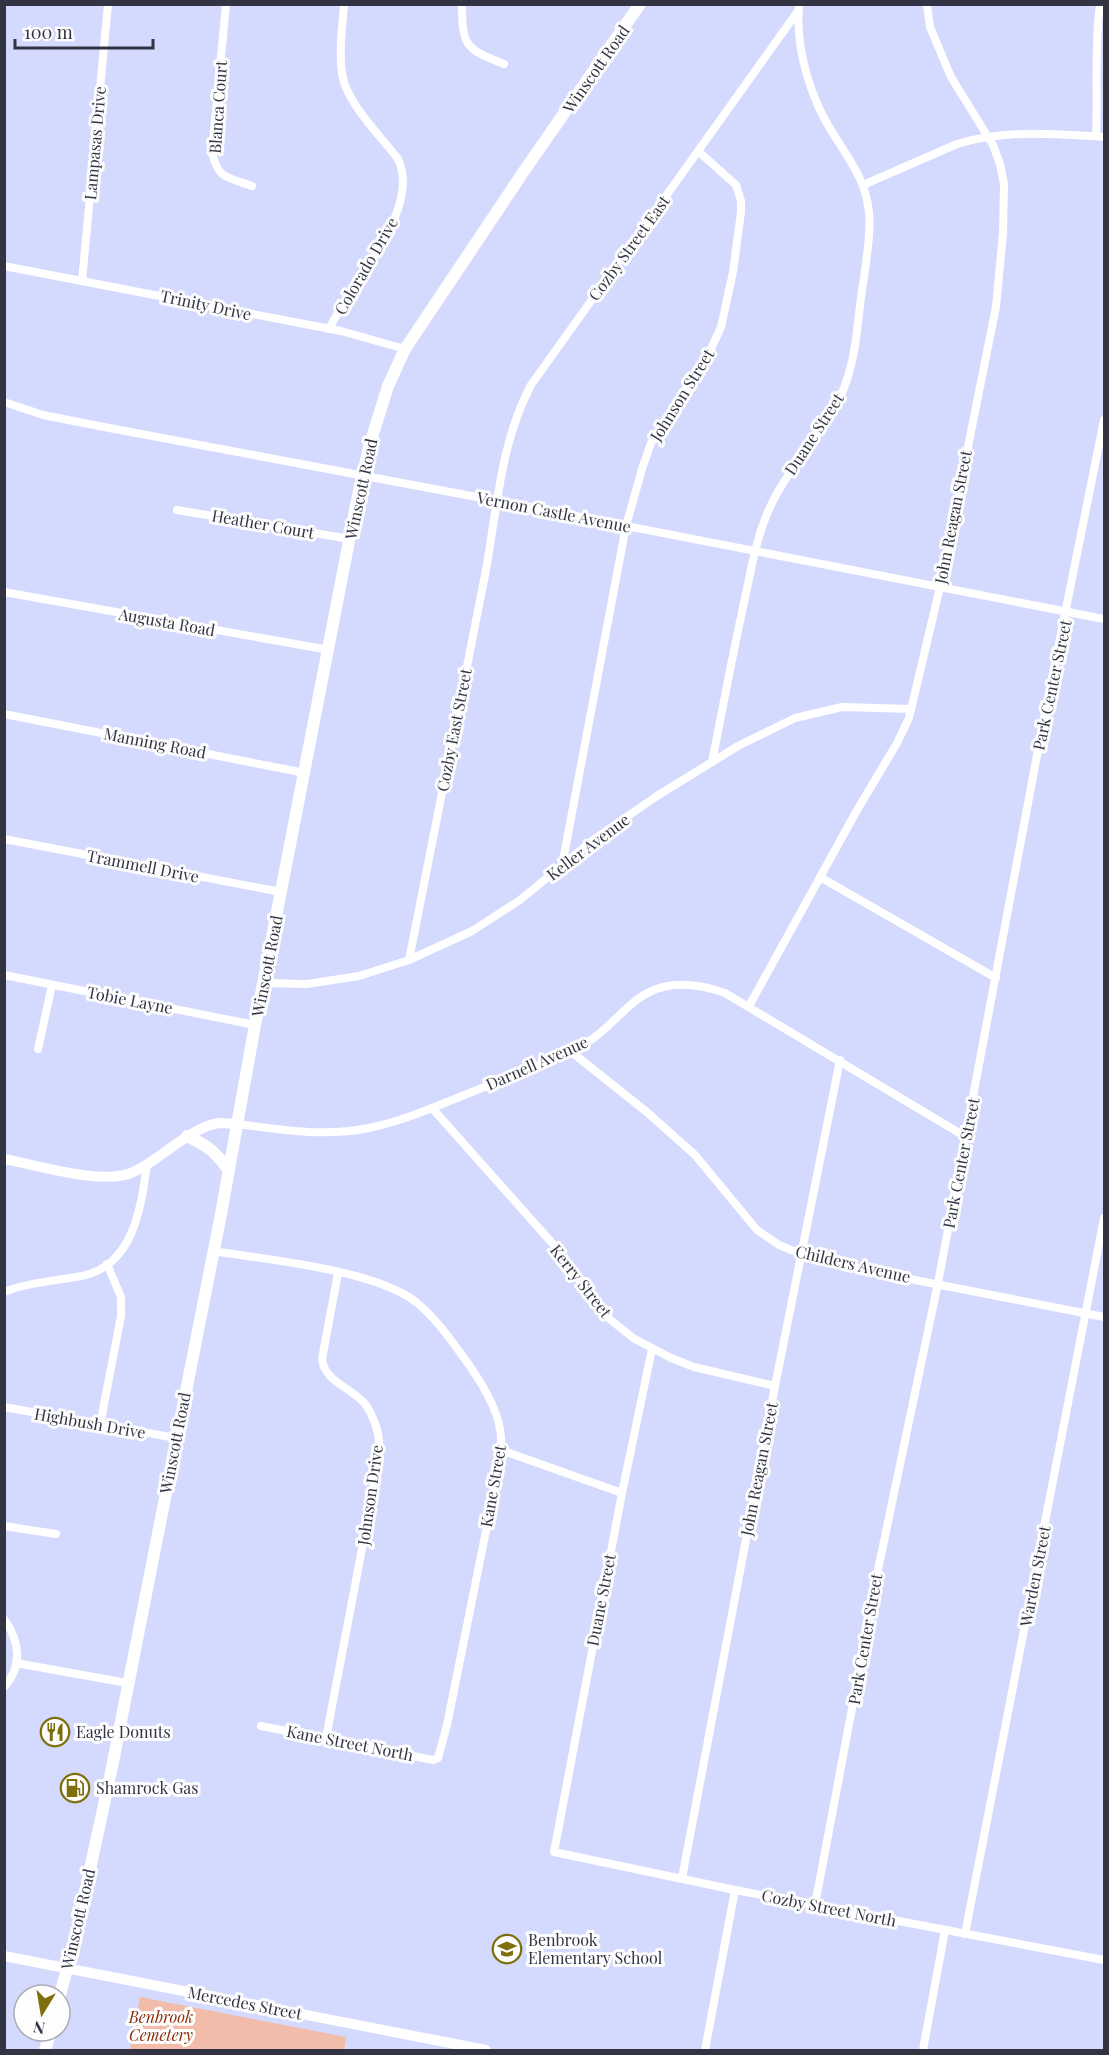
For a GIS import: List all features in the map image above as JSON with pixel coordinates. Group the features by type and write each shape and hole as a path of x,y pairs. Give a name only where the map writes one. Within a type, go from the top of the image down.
{"main road":[{"name":"Winscott Road","path":"63,1983 77,1932 111,1772 350,539 363,476 388,386 405,349 524,171 640,4"},
{"path":"187,1136 206,1145 217,1154 229,1171"}],"street":[{"name":"Lampasas Drive","path":"82,281 108,4"},
{"name":"Blanca Court","path":"226,4 212,152 219,172 252,186"},
{"name":"Colorado Drive","path":"329,329 388,233 400,203 403,183 402,166 398,159 351,98 345,86 341,53 344,4"},
{"path":"462,4 464,34 471,48 476,53 504,64"},
{"name":"John Reagan Street","path":"749,1006 897,743 911,709 940,587 996,307 1004,233 1004,184 1000,164 988,136 951,76 930,27 927,4"},
{"path":"863,184 957,144 988,136 1029,132 1100,136 1097,27 1100,4"},
{"name":"Cozby Street East","path":"498,501 505,459 515,421 521,403 531,385 699,151 798,8"},
{"name":"Duane Street","path":"712,762 755,551 766,515 783,481 826,420 841,394 849,373 869,234 870,214 867,194 820,111 809,82 802,56 798,8"},
{"name":"Johnson Street","path":"562,866 626,526 642,469 651,443 711,350 721,327 733,272 741,212 738,191 736,185 699,151"},
{"name":"Trinity Drive","path":"4,266 329,329 405,349"},
{"name":"Vernon Castle Avenue","path":"4,402 43,415 1104,619"},
{"name":"Park Center Street","path":"815,1905 879,1565 938,1283 1044,718 1104,420"},
{"name":"Cozby East Street","path":"409,960 498,501"},
{"name":"Heather Court","path":"177,510 350,539"},
{"name":"Augusta Road","path":"4,592 329,650"},
{"name":"Keller Avenue","path":"263,983 307,984 359,976 409,960 472,931 520,900 602,834 657,796 772,728 810,713 855,706 911,709"},
{"name":"Manning Road","path":"4,714 305,773"},
{"name":"Trammell Drive","path":"4,839 281,892"},
{"path":"820,877 996,978"},
{"name":"Tobie Layne","path":"4,975 255,1025"},
{"name":"Darnell Avenue","path":"237,1124 321,1134 371,1128 432,1108 570,1050 612,1024 628,1006 646,993 678,984 704,986 725,993 966,1137"},
{"path":"38,1049 52,985"},
{"name":"Childers Avenue","path":"570,1050 648,1113 695,1155 757,1230 779,1245 801,1254 874,1272 1104,1317"},
{"name":"John Reagan Street","path":"682,1878 775,1386 840,1060"},
{"name":"Kerry Street","path":"432,1108 561,1253 601,1312 633,1338 694,1367 775,1386"},
{"path":"4,1159 112,1178 131,1173 187,1136 218,1123 237,1124"},
{"path":"4,1292 19,1286 84,1276 107,1264 128,1242 135,1227 142,1201 147,1164"},
{"name":"Warden Street","path":"965,1934 1104,1218"},
{"name":"Kane Street","path":"213,1251 338,1273 395,1291 414,1301 426,1311 457,1349 487,1395 500,1425 501,1450 447,1725 438,1758"},
{"path":"100,1425 121,1316 121,1297 107,1264"},
{"name":"Johnson Drive","path":"326,1738 379,1450 379,1440 366,1405 352,1391 327,1374 323,1368 322,1359 338,1273"},
{"name":"Duane Street","path":"554,1852 622,1493 652,1349"},
{"name":"Highbush Drive","path":"4,1407 176,1438"},
{"path":"501,1450 622,1493"},
{"path":"4,1526 56,1534"},
{"path":"4,1619 12,1630 18,1649 13,1678 4,1687"},
{"path":"16,1663 127,1683"},
{"name":"Kane Street North","path":"261,1726 433,1760 438,1758"},
{"name":"Cozby Street North","path":"554,1852 735,1890 1104,1960"},
{"path":"705,2050 735,1890"},
{"path":"923,2050 945,1930"},
{"name":"Mercedes Street","path":"4,1956 486,2050"}],"green space":[{"name":"Benbrook Cemetery","path":"140,1997 346,2037 344,2050 130,2050"}],"place":[{"name":"Eagle Donuts","path":"55,1732"},
{"name":"Shamrock Gas","path":"75,1788"},
{"name":"Benbrook Elementary School","path":"507,1949"}]}
